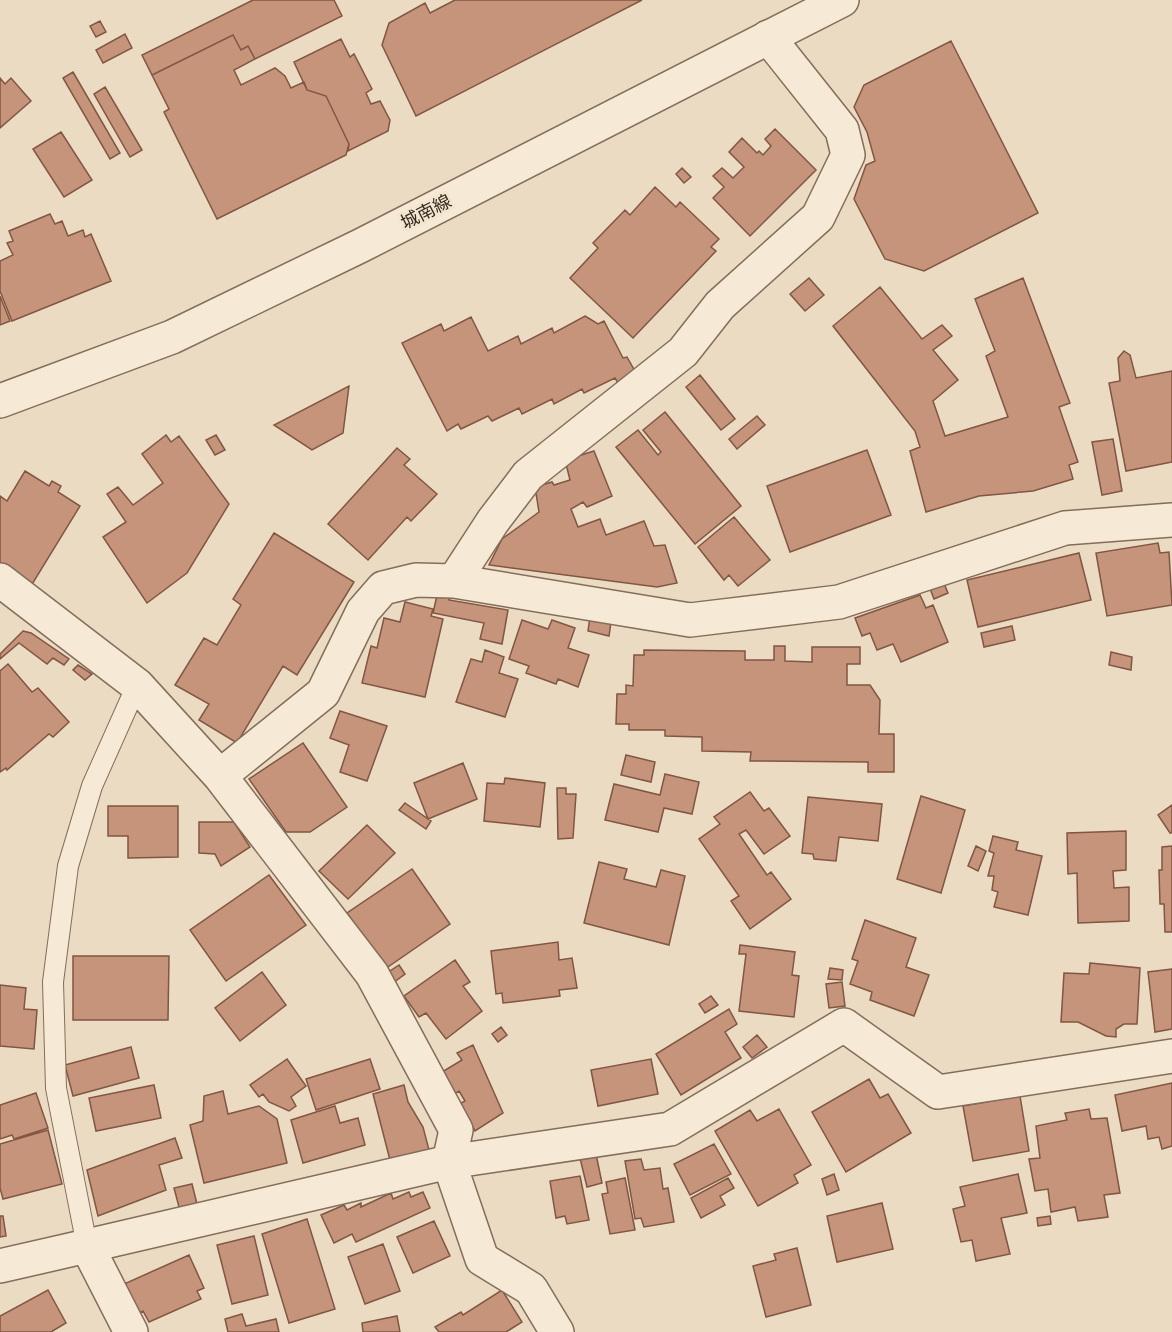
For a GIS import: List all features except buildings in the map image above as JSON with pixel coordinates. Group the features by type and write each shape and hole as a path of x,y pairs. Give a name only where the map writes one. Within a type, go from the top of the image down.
{"street":[{"name":"城南線","path":"0,401 182,332 371,241 842,0"},
{"path":"454,581 493,521 528,475 683,352 720,305 818,217 848,155 842,130 768,37"},
{"path":"220,776 323,693 363,611 383,588 416,580 454,581 690,620 839,602 1065,528 1172,520"},
{"path":"0,580 137,685 220,776 372,974 456,1131 449,1162 482,1259 531,1289 557,1332"},
{"path":"0,1266 449,1162 670,1129 844,1025 938,1092 1172,1056"},
{"path":"87,1246 131,1332"}],"lane":[{"path":"87,1246 56,1088 52,982 68,866 92,786 137,685"}]}
